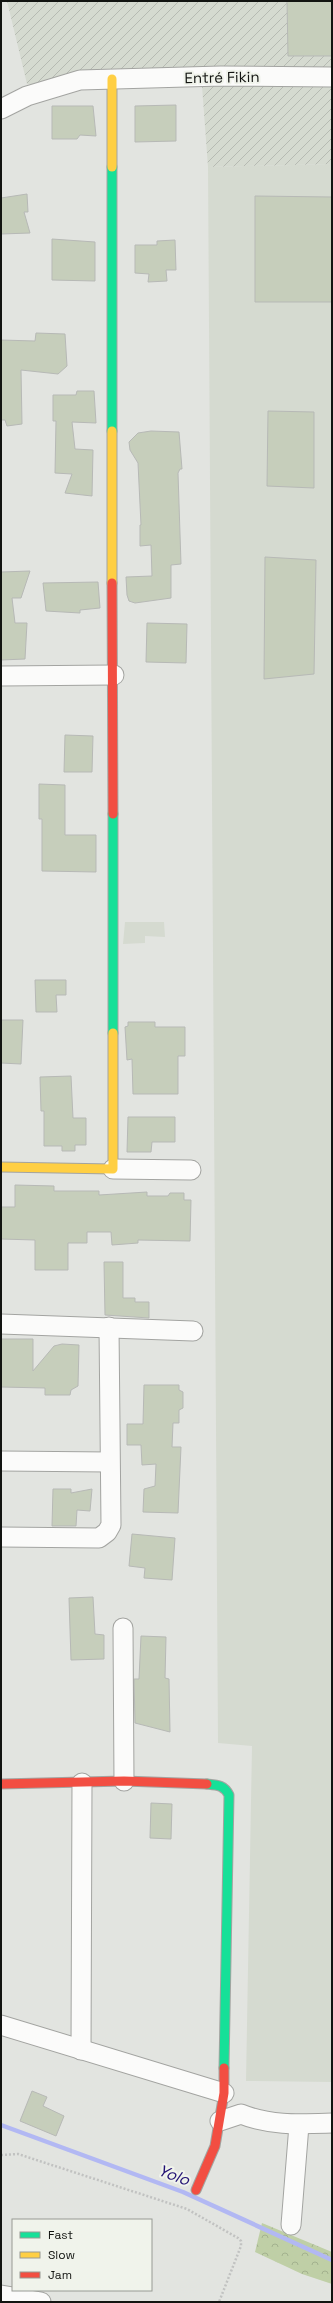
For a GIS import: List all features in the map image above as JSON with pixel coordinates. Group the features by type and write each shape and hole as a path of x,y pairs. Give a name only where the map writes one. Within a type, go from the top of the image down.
{"street":[{"name":"Entré Fikin","path":"1,109 27,96 80,80 221,76 332,77"},
{"path":"112,79 114,1169"},
{"path":"1,676 114,675"},
{"path":"1,1167 191,1170"},
{"path":"1,1324 193,1331"},
{"path":"1,1537 99,1538 107,1532 111,1525 109,1462 109,1328"},
{"path":"1,1461 109,1462"},
{"path":"123,1628 124,1781"},
{"path":"1,1784 124,1781 220,1785 226,1788 229,1794 224,2094 215,2146 196,2190"},
{"path":"81,2050 82,1783"},
{"path":"1,2025 224,2094"},
{"path":"220,2121 241,2114 256,2120 299,2124 332,2123"},
{"path":"291,2226 299,2124"},
{"path":"1,2295 41,2302"}],"path":[{"path":"1,2155 18,2154 187,2209 238,2238 242,2241 241,2246 219,2302"}],"shaded area":[{"path":"7,1 332,1 332,164 208,167 202,86 27,84"},
{"path":"332,164 332,2082 246,2081 252,1746 218,1743 208,167"},
{"path":"125,922 164,922 165,937 145,936 145,943 123,944"}],"green space":[{"path":"262,2223 332,2252 332,2284 302,2274 255,2252"}],"building":[{"path":"287,1 332,1 332,56 288,56"},
{"path":"176,105 176,141 135,142 135,106"},
{"path":"52,106 93,106 96,136 80,135 77,139 52,139"},
{"path":"27,194 28,212 24,212 30,233 1,234 1,198"},
{"path":"255,196 332,197 332,302 255,302"},
{"path":"52,239 95,242 95,281 52,280"},
{"path":"175,240 176,270 166,270 167,281 148,282 149,274 135,273 135,245 157,245 157,241"},
{"path":"36,333 65,334 67,366 58,374 21,370 22,424 7,426 5,420 1,420 1,340 35,341"},
{"path":"77,391 94,391 96,423 72,422 75,449 93,450 92,496 65,493 72,474 55,473 56,421 53,421 53,395 76,395"},
{"path":"268,411 314,412 314,488 267,486"},
{"path":"151,431 179,432 182,469 180,469 178,473 181,564 171,565 171,598 135,603 129,601 127,595 126,577 152,576 151,545 140,546 141,525 138,463 130,450 129,442 138,433"},
{"path":"265,557 316,560 314,674 264,679"},
{"path":"30,571 21,598 12,598 15,623 27,623 25,659 1,660 1,572"},
{"path":"98,582 100,608 80,610 80,613 46,611 43,583"},
{"path":"147,623 187,624 186,663 146,662"},
{"path":"65,735 93,736 92,772 64,772"},
{"path":"39,784 65,785 65,835 96,835 96,872 42,871 42,819 39,819"},
{"path":"35,980 66,980 66,995 56,995 57,1012 36,1012"},
{"path":"1,1020 23,1020 21,1064 1,1063"},
{"path":"128,1022 155,1022 155,1027 185,1027 185,1056 178,1056 178,1094 133,1094 132,1059 127,1060 125,1027 128,1026"},
{"path":"71,1076 73,1118 86,1118 86,1145 75,1145 75,1151 62,1151 62,1146 44,1146 44,1111 41,1111 40,1077"},
{"path":"128,1117 175,1117 175,1142 152,1142 151,1152 127,1152"},
{"path":"15,1185 54,1186 54,1191 99,1191 99,1195 147,1192 147,1196 168,1196 170,1193 184,1193 184,1200 191,1200 190,1241 138,1240 138,1243 112,1245 111,1232 87,1232 87,1243 68,1243 68,1270 35,1270 35,1240 1,1239 1,1207 15,1207"},
{"path":"104,1262 123,1262 123,1298 135,1298 135,1302 149,1302 149,1318 105,1315"},
{"path":"1,1339 33,1339 33,1371 54,1346 62,1344 79,1345 78,1386 71,1390 70,1395 45,1395 45,1388 1,1387"},
{"path":"144,1385 179,1385 179,1390 183,1392 183,1408 179,1410 179,1423 173,1423 172,1447 181,1447 178,1513 143,1512 144,1489 155,1486 156,1464 142,1465 141,1445 127,1445 127,1424 143,1424"},
{"path":"53,1489 71,1489 71,1493 92,1489 90,1511 77,1510 76,1526 52,1526"},
{"path":"132,1534 175,1538 172,1580 144,1578 145,1568 129,1566"},
{"path":"93,1597 95,1634 104,1635 104,1659 71,1660 69,1598"},
{"path":"141,1636 166,1637 165,1678 169,1679 170,1732 135,1723 134,1679 139,1679"},
{"path":"151,1803 172,1804 171,1839 150,1838"},
{"path":"32,2091 47,2097 43,2106 64,2116 56,2136 20,2121"}],"waterway":[{"name":"Yolo","path":"1,2125 183,2192 332,2260"}],"traffic: fast":[{"path":"112,167 112,431"},
{"path":"113,814 113,1033"},
{"path":"207,1784 222,1787 229,1795 224,2068"}],"traffic: slow":[{"path":"112,79 112,167"},
{"path":"112,431 112,583"},
{"path":"1,1167 113,1169 113,1033"}],"traffic: jam":[{"path":"112,583 113,814"},
{"path":"1,1784 124,1781 207,1784"},
{"path":"196,2190 215,2146 224,2093 224,2068"}]}
